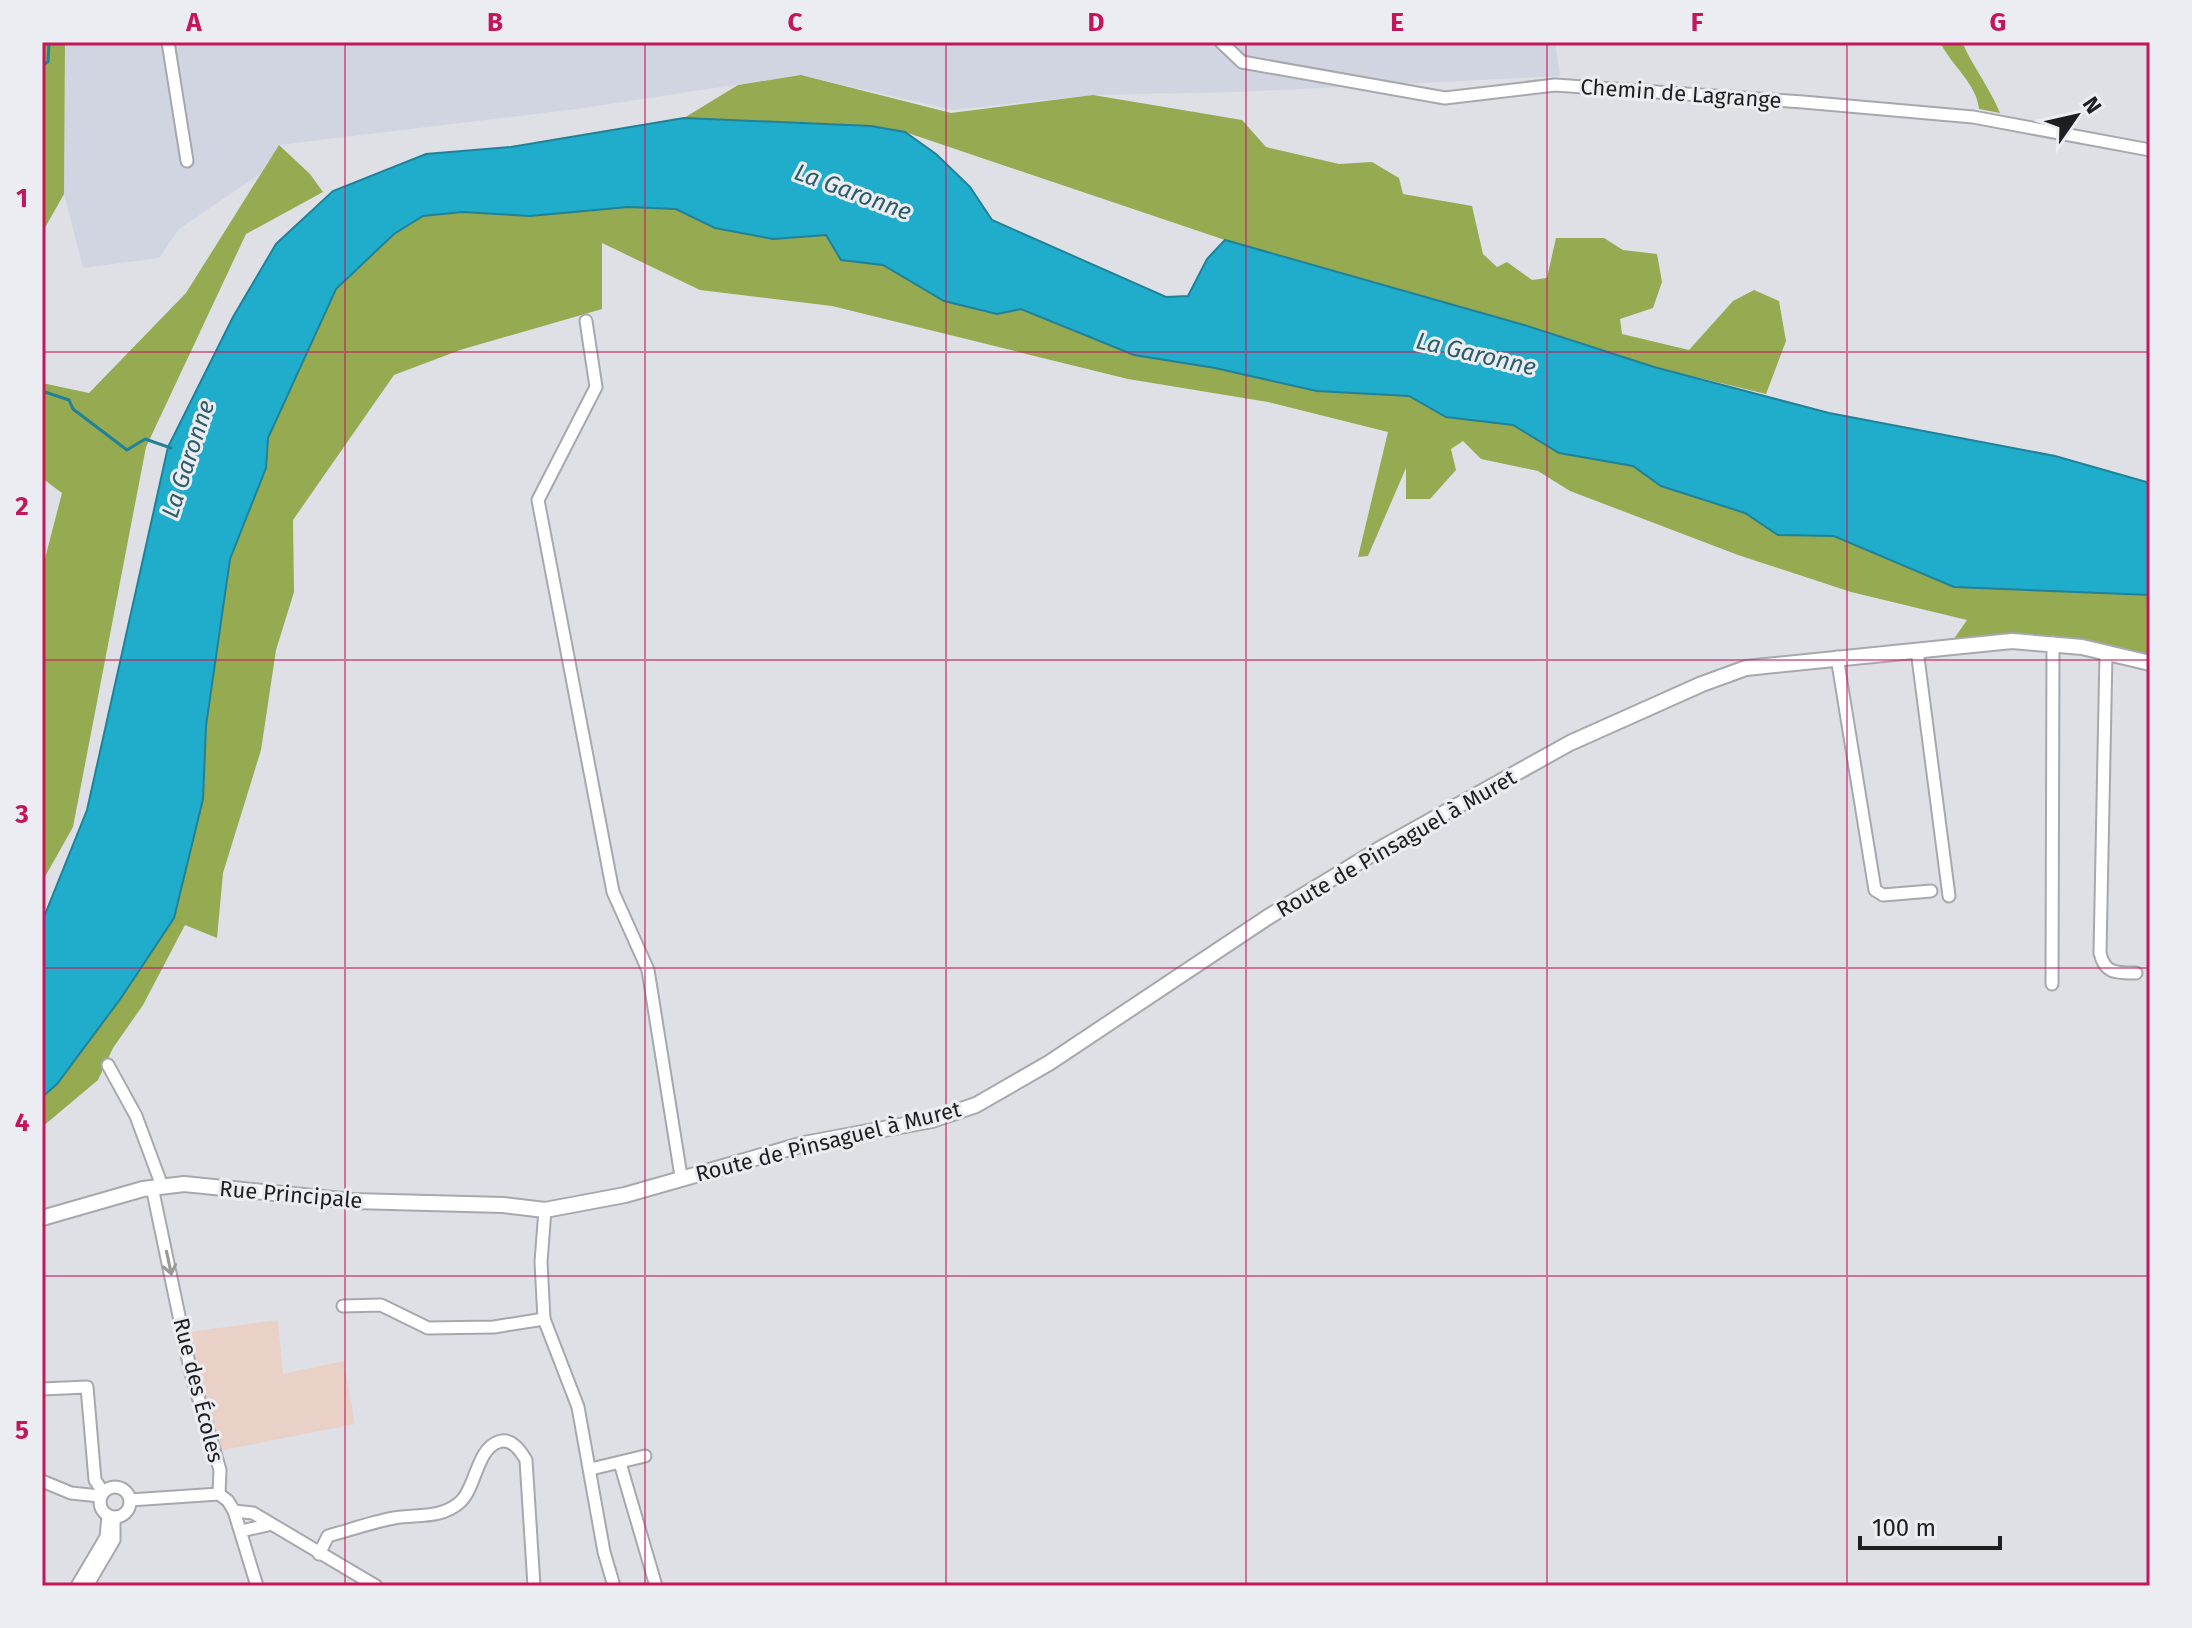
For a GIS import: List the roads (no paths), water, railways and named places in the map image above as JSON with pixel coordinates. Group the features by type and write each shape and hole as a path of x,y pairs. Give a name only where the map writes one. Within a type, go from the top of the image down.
{"street":[{"path":"168,42 187,161"},
{"name":"Chemin de Lagrange","path":"1221,42 1242,62 1445,98 1555,85 1787,100 1973,117 2150,150"},
{"path":"586,321 596,387 538,500 613,892 648,970 681,1176"},
{"name":"Route de Pinsaguel à Muret","path":"545,1210 625,1195 681,1176 804,1144 932,1120 976,1105 1049,1063 1331,877 1570,743 1746,668 2012,641 2053,643 2150,663"},
{"path":"2052,984 2053,643"},
{"path":"1917,650 1949,896"},
{"path":"2106,653 2100,953 2103,966 2112,973 2136,973"},
{"path":"1837,657 1875,890 1883,895 1931,891"},
{"name":"Rue des Écoles","path":"108,1065 136,1116 157,1187 191,1373 220,1470 219,1494 234,1511 257,1586"},
{"name":"Rue Principale","path":"42,1218 157,1187 184,1184 353,1201 503,1205 545,1210"},
{"path":"545,1210 541,1262 544,1319 578,1407 604,1552 614,1586"},
{"path":"343,1306 381,1305 428,1328 494,1327 544,1319"},
{"path":"42,1389 87,1387 95,1480 101,1494 101,1509 111,1516 114,1540 87,1586"},
{"path":"319,1554 328,1536 393,1518 450,1509 472,1488 486,1451 497,1442 507,1442 518,1447 526,1460 534,1586"},
{"path":"591,1469 645,1456"},
{"path":"620,1463 656,1586"},
{"path":"42,1481 71,1493 101,1494 111,1487 121,1488 130,1500"},
{"path":"130,1500 219,1494"},
{"path":"111,1516 126,1512 130,1500"},
{"path":"234,1511 253,1513 268,1525 376,1586"},
{"path":"77,1586 106,1537 111,1516"},
{"path":"241,1531 268,1525"}],"water":[{"name":"La Garonne","path":"684,118 871,126 905,132 936,154 970,187 992,220 1166,297 1188,296 1207,259 1225,240 1524,325 1654,367 1829,413 2055,456 2150,483 2150,595 1954,587 1834,536 1778,535 1745,513 1661,486 1633,466 1559,453 1513,425 1446,417 1409,396 1317,391 1215,368 1134,355 1021,309 997,314 944,301 883,265 841,260 826,235 773,239 715,228 676,209 628,207 530,216 462,212 423,216 394,234 336,289 268,438 266,468 230,559 206,726 203,799 174,918 121,998 57,1084 42,1097 42,922 87,810 168,447 233,317 276,244 333,191 426,154 511,147"}],"waterway":[{"path":"42,65 48,62 49,42"},
{"name":"La Garonne","path":"42,391 69,400 73,409 127,450 145,439 171,448"}]}
